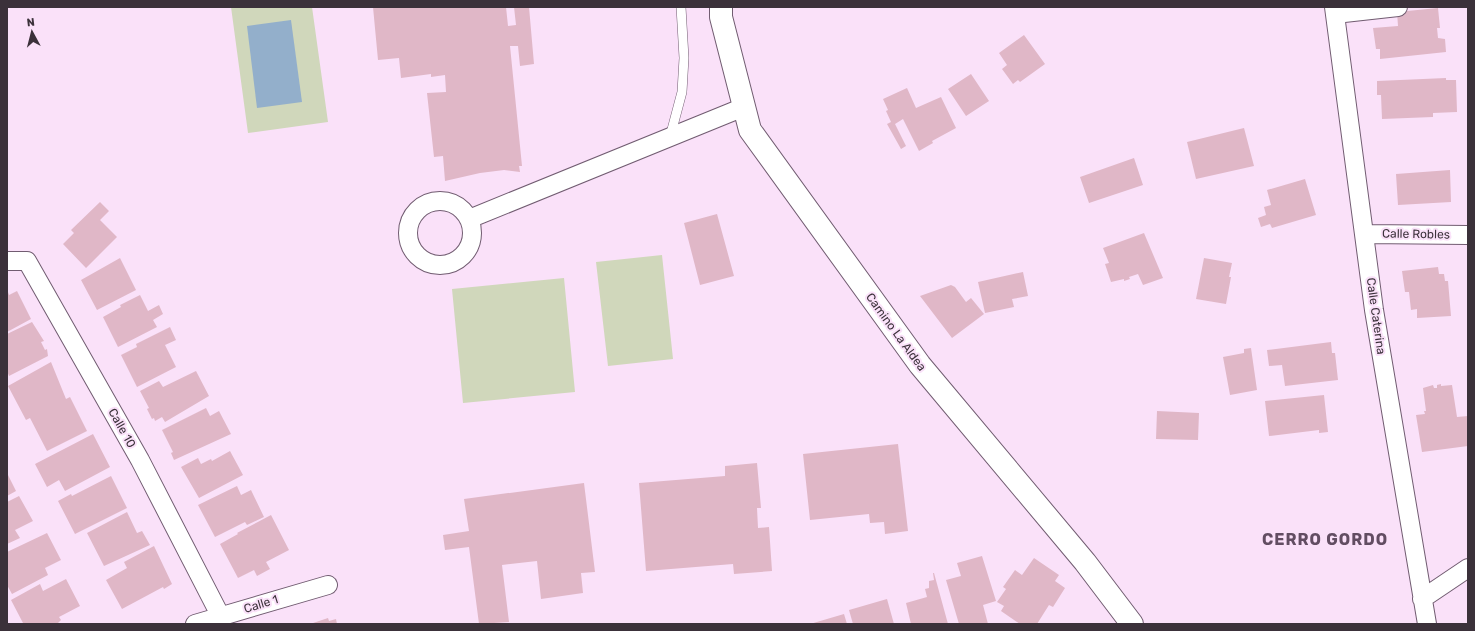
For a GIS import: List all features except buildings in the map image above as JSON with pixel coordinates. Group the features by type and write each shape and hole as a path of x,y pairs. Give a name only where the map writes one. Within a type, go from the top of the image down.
{"street":[{"name":"Camino La Aldea","path":"722,7 721,17 750,130 920,365 1085,562 1132,624"},
{"path":"1334,10 1398,7"},
{"name":"Calle Caterina","path":"1334,10 1374,310 1427,624"},
{"path":"469,219 744,107"},
{"name":"Calle Robles","path":"1365,234 1468,235"},
{"name":"Calle 10","path":"7,261 27,261 140,460 221,616"},
{"path":"1422,599 1468,568"},
{"name":"Calle 1","path":"195,624 328,585"}],"lane":[{"path":"670,137 682,92 684,58 681,7"}],"green space":[{"path":"231,7 312,7 328,122 248,133"},
{"path":"662,255 673,359 608,366 596,262"},
{"path":"564,278 575,392 463,403 452,289"}],"water":[{"path":"291,20 302,102 257,108 247,26"}],"district":[{"name":"CERRO GORDO","path":"1325,539"}]}
